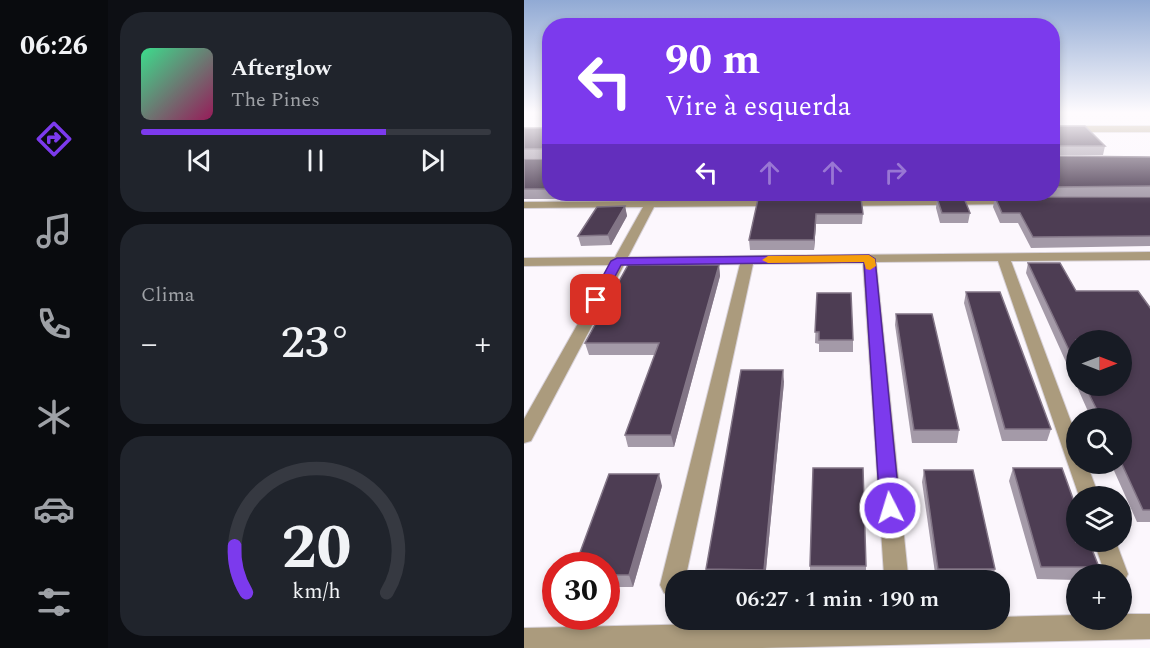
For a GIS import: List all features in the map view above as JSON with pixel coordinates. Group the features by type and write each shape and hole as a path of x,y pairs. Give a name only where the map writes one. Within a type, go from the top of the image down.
{"street":[{"path":"524,205 610,201"},
{"path":"524,436 617,261 652,201"},
{"path":"723,201 793,203"},
{"path":"828,203 1019,202"},
{"path":"524,262 1151,256"},
{"path":"1003,258 1066,434"},
{"path":"869,259 896,570"},
{"path":"675,570 747,260"},
{"path":"524,640 1151,626"}],"building":[{"path":"524,143 542,143 542,149 524,149"},
{"path":"1060,143 1102,143 1105,146 1060,146"},
{"path":"1060,156 1151,157 1151,186 1060,187"},
{"path":"524,159 542,159 542,189 524,189"},
{"path":"1060,197 1151,197 1151,236 1033,237 1020,213 1002,213 997,201 1060,201"},
{"path":"758,201 861,201 863,214 816,214 814,240 749,240"},
{"path":"938,201 965,201 970,213 942,213"},
{"path":"625,206 608,235 578,236 597,207"},
{"path":"1028,263 1060,263 1076,291 1138,291 1151,309 1151,510 1143,510 1126,474 1132,474 1132,408 1096,408 1090,396 1132,396 1132,330 1066,330 1066,344"},
{"path":"628,265 719,265 671,435 625,435 659,343 585,343"},
{"path":"966,292 1000,292 1051,429 1005,429"},
{"path":"817,293 851,293 853,340 819,340 819,332 815,332"},
{"path":"896,314 932,314 959,430 914,430"},
{"path":"741,370 783,370 764,570 706,569"},
{"path":"813,468 863,468 866,566 810,566"},
{"path":"1013,468 1062,468 1068,486 1066,486 1066,552 1093,552 1098,564 1041,567"},
{"path":"924,470 973,470 995,569 938,569"},
{"path":"609,474 659,474 629,575 620,575 620,552 580,552"}],"slow traffic":[{"path":"768,260 869,259 870,266"}],"route":[{"path":"596,300 617,261 869,259 890,508"}]}
